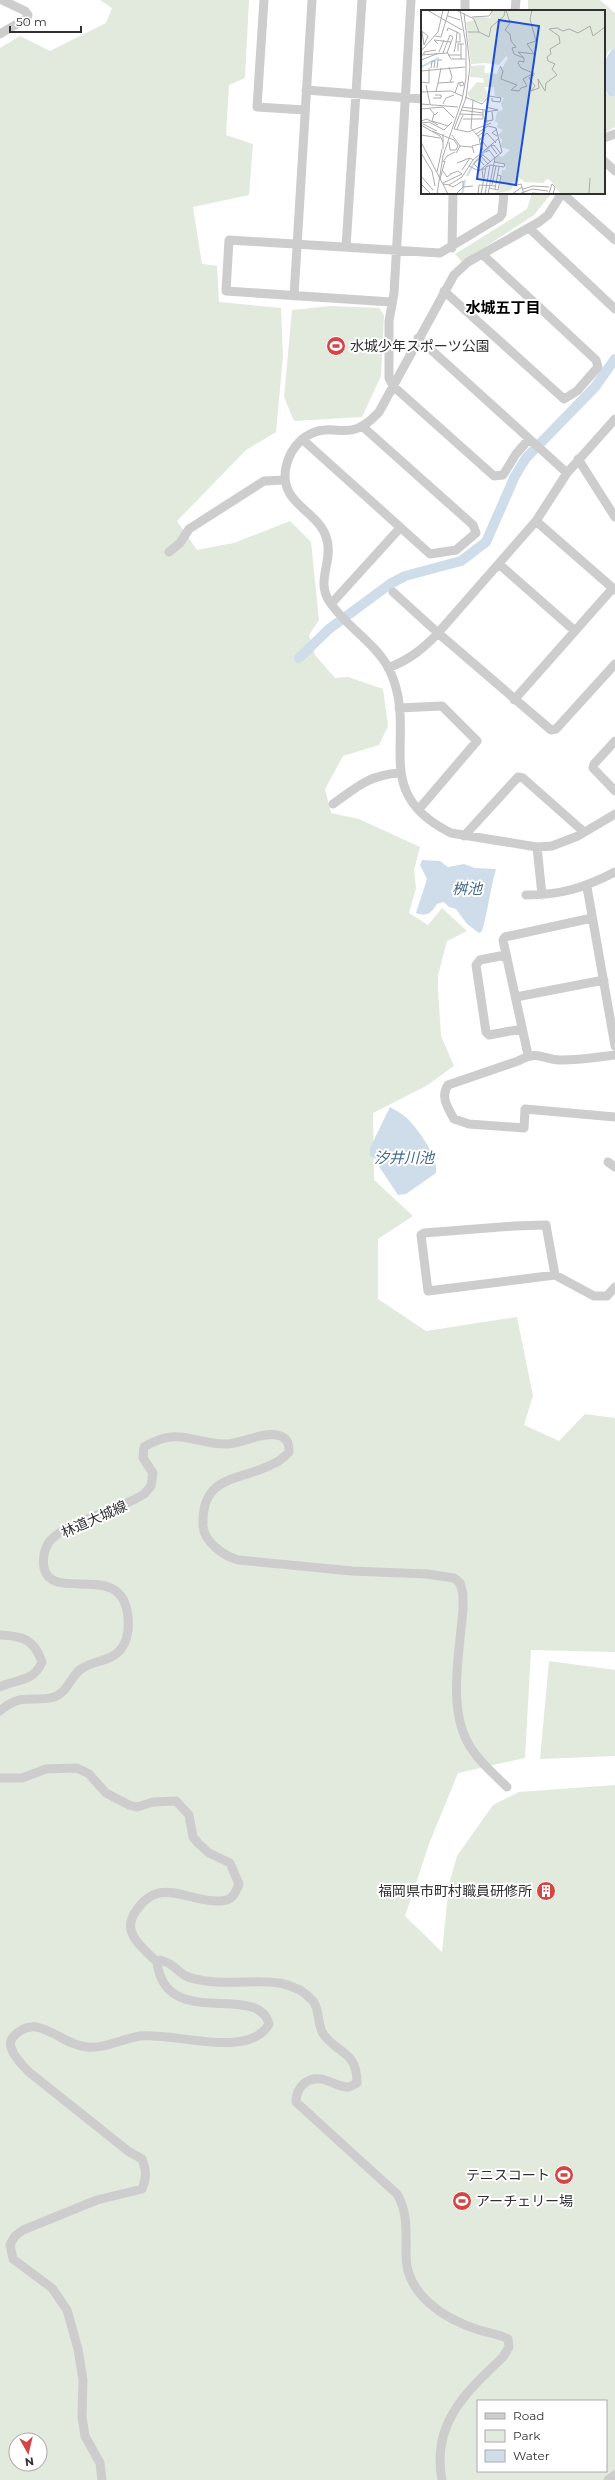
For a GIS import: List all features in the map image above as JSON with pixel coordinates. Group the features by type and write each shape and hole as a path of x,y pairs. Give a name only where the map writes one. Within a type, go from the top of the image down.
{"street":[{"path":"0,34 27,18 28,15 25,11 4,0"},
{"path":"264,0 257,107 305,110"},
{"path":"294,296 312,0"},
{"path":"346,248 362,0"},
{"path":"411,0 396,251 389,321 388,370 393,386 494,476 503,475 516,454 530,439"},
{"path":"464,10 465,0"},
{"path":"515,10 516,0"},
{"path":"306,90 421,99"},
{"path":"605,138 615,134"},
{"path":"605,162 615,171"},
{"path":"452,248 453,194"},
{"path":"391,302 226,291 229,240 440,253 452,248 500,217 502,214 504,194"},
{"path":"561,194 548,214 529,228 468,262 454,275 418,338 379,412 362,426 345,431 324,430 311,433 302,439 290,455 285,480 290,496 319,525 327,538 329,551 323,575 323,587 331,604 360,633 388,668 397,692 401,730 399,773 407,797 440,828 464,836 537,847 561,844 615,814"},
{"path":"563,194 615,240"},
{"path":"529,228 615,309"},
{"path":"444,291 564,399 578,392 598,367 596,360 482,254"},
{"path":"418,338 567,473"},
{"path":"388,668 404,662 422,650 438,633 536,522 567,473 615,419"},
{"path":"302,439 400,528 433,555 456,550 477,530 362,426"},
{"path":"578,459 615,517"},
{"path":"169,552 180,543 189,529 264,481 285,480"},
{"path":"514,700 614,589 536,522"},
{"path":"331,604 400,528"},
{"path":"499,564 575,631"},
{"path":"394,592 438,633 546,728 556,729 615,664"},
{"path":"399,708 442,706 477,741 419,809"},
{"path":"615,741 594,764 593,768 615,791"},
{"path":"333,804 369,778 382,774 399,773"},
{"path":"464,836 518,777 523,778 584,832"},
{"path":"537,847 542,895"},
{"path":"526,895 542,895 587,887 615,872"},
{"path":"587,887 615,1046"},
{"path":"528,1055 503,940 505,938 592,918"},
{"path":"507,958 500,956 480,960 476,966 486,1032 489,1035 522,1029"},
{"path":"516,997 604,980"},
{"path":"615,1055 560,1060 543,1055 528,1055 518,1061 448,1085 444,1095 445,1102 454,1119 469,1124 524,1128 525,1109 615,1117"},
{"path":"555,1275 546,1226 514,1226 424,1233 421,1236 428,1291 555,1275 594,1296 608,1296 615,1287"},
{"name":"林道大城線","path":"0,1711 18,1700 53,1697 63,1692 77,1672 85,1666 112,1657 121,1649 130,1631 128,1606 119,1594 109,1587 96,1583 82,1582 68,1585 57,1582 47,1576 44,1567 44,1554 54,1537 144,1494 151,1486 153,1473 143,1458 144,1447 159,1438 187,1437 228,1444 275,1434 284,1437 289,1443 289,1452 275,1463 220,1482 207,1496 202,1513 203,1531 215,1547 229,1557 263,1563 427,1574 454,1578 460,1583 463,1594 463,1609 456,1707 466,1740 475,1755 507,1787"},
{"path":"0,1635 17,1636 29,1641 38,1650 42,1662 38,1671 31,1677 0,1687"},
{"path":"0,1778 22,1778 46,1770 76,1768 89,1774 106,1793 137,1808 166,1800 176,1800 180,1803 189,1815 193,1837 209,1852 230,1863 239,1884 231,1899 221,1901 166,1893 155,1894 143,1901 133,1916 130,1927 134,1939 157,1962 158,1972 174,1994 187,2001 247,2006 259,2010 267,2016 268,2024 264,2033 254,2040 242,2042 141,2036 100,2047 87,2047 67,2042 35,2025 26,2027 19,2031 11,2039 10,2045 17,2059 29,2072 128,2151 142,2159 145,2169 146,2179 142,2188 97,2200 23,2230 15,2236 10,2245 13,2259 52,2288 67,2310 78,2349 83,2380 82,2418 85,2436 100,2462 102,2480"},
{"path":"157,1962 160,1960 171,1963 187,1976 207,1981 269,1982 297,1988 314,2002 323,2034 335,2046 346,2053 353,2063 357,2082 349,2087 336,2085 324,2080 311,2080 302,2085 296,2092 296,2102 397,2194 404,2210 406,2222 406,2259 416,2290 427,2302 456,2321 508,2339 509,2347 503,2357 448,2418 441,2440 439,2467 442,2480"},
{"path":"608,2480 615,2475"}],"green space":[{"path":"100,0 249,0 245,78 229,85 226,135 253,144 249,195 193,207 202,264 217,266 219,302 281,308 283,356 276,432 246,450 177,521 197,550 234,543 290,521 311,542 319,620 309,635 315,655 335,678 348,677 383,689 388,726 379,745 343,756 325,789 331,813 359,819 420,847 414,870 416,888 409,913 428,925 442,908 467,931 447,941 438,975 441,1036 454,1066 426,1086 373,1113 374,1180 413,1216 378,1239 378,1299 426,1331 517,1317 533,1396 524,1425 559,1441 585,1414 615,1418 615,1652 531,1650 525,1758 458,1773 429,1844 405,1916 442,1952 449,1884 457,1856 493,1805 519,1792 615,1785 615,2480 0,2480 0,48 20,36 50,51 106,23 112,8"},
{"path":"528,0 600,0 615,13 615,47 608,52 605,60 605,10 528,10"},
{"path":"605,91 610,97 615,96 615,127 605,132"},
{"path":"532,194 551,194 534,215 462,262 455,254 527,209"},
{"name":"水城少年スポーツ公園","path":"330,306 379,308 384,315 381,376 362,417 294,421 284,397 292,310"},
{"path":"549,1661 615,1670 615,1756 540,1759"}],"water":[{"path":"615,47 615,96 610,97 605,88 605,62 610,51"},
{"name":"桝池","path":"422,860 440,861 448,867 464,864 475,868 496,869 482,931 479,933 467,924 456,909 449,907 444,902 437,904 433,910 424,915 416,913 427,879 420,865"},
{"name":"汐井川池","path":"390,1107 406,1117 417,1130 427,1144 436,1166 436,1173 406,1194 398,1195 378,1165 378,1160 370,1156 370,1148"}],"waterway":[{"path":"299,658 329,629 390,584 405,576 461,561 486,542 515,476 526,458 595,387 615,359"}],"place":[{"name":"水城少年スポーツ公園","path":"336,346"},
{"name":"福岡県市町村職員研修所","path":"546,1891"},
{"name":"テニスコート","path":"564,2175"},
{"name":"アーチェリー場","path":"462,2201"}],"district":[{"name":"水城五丁目","path":"503,308"}]}
